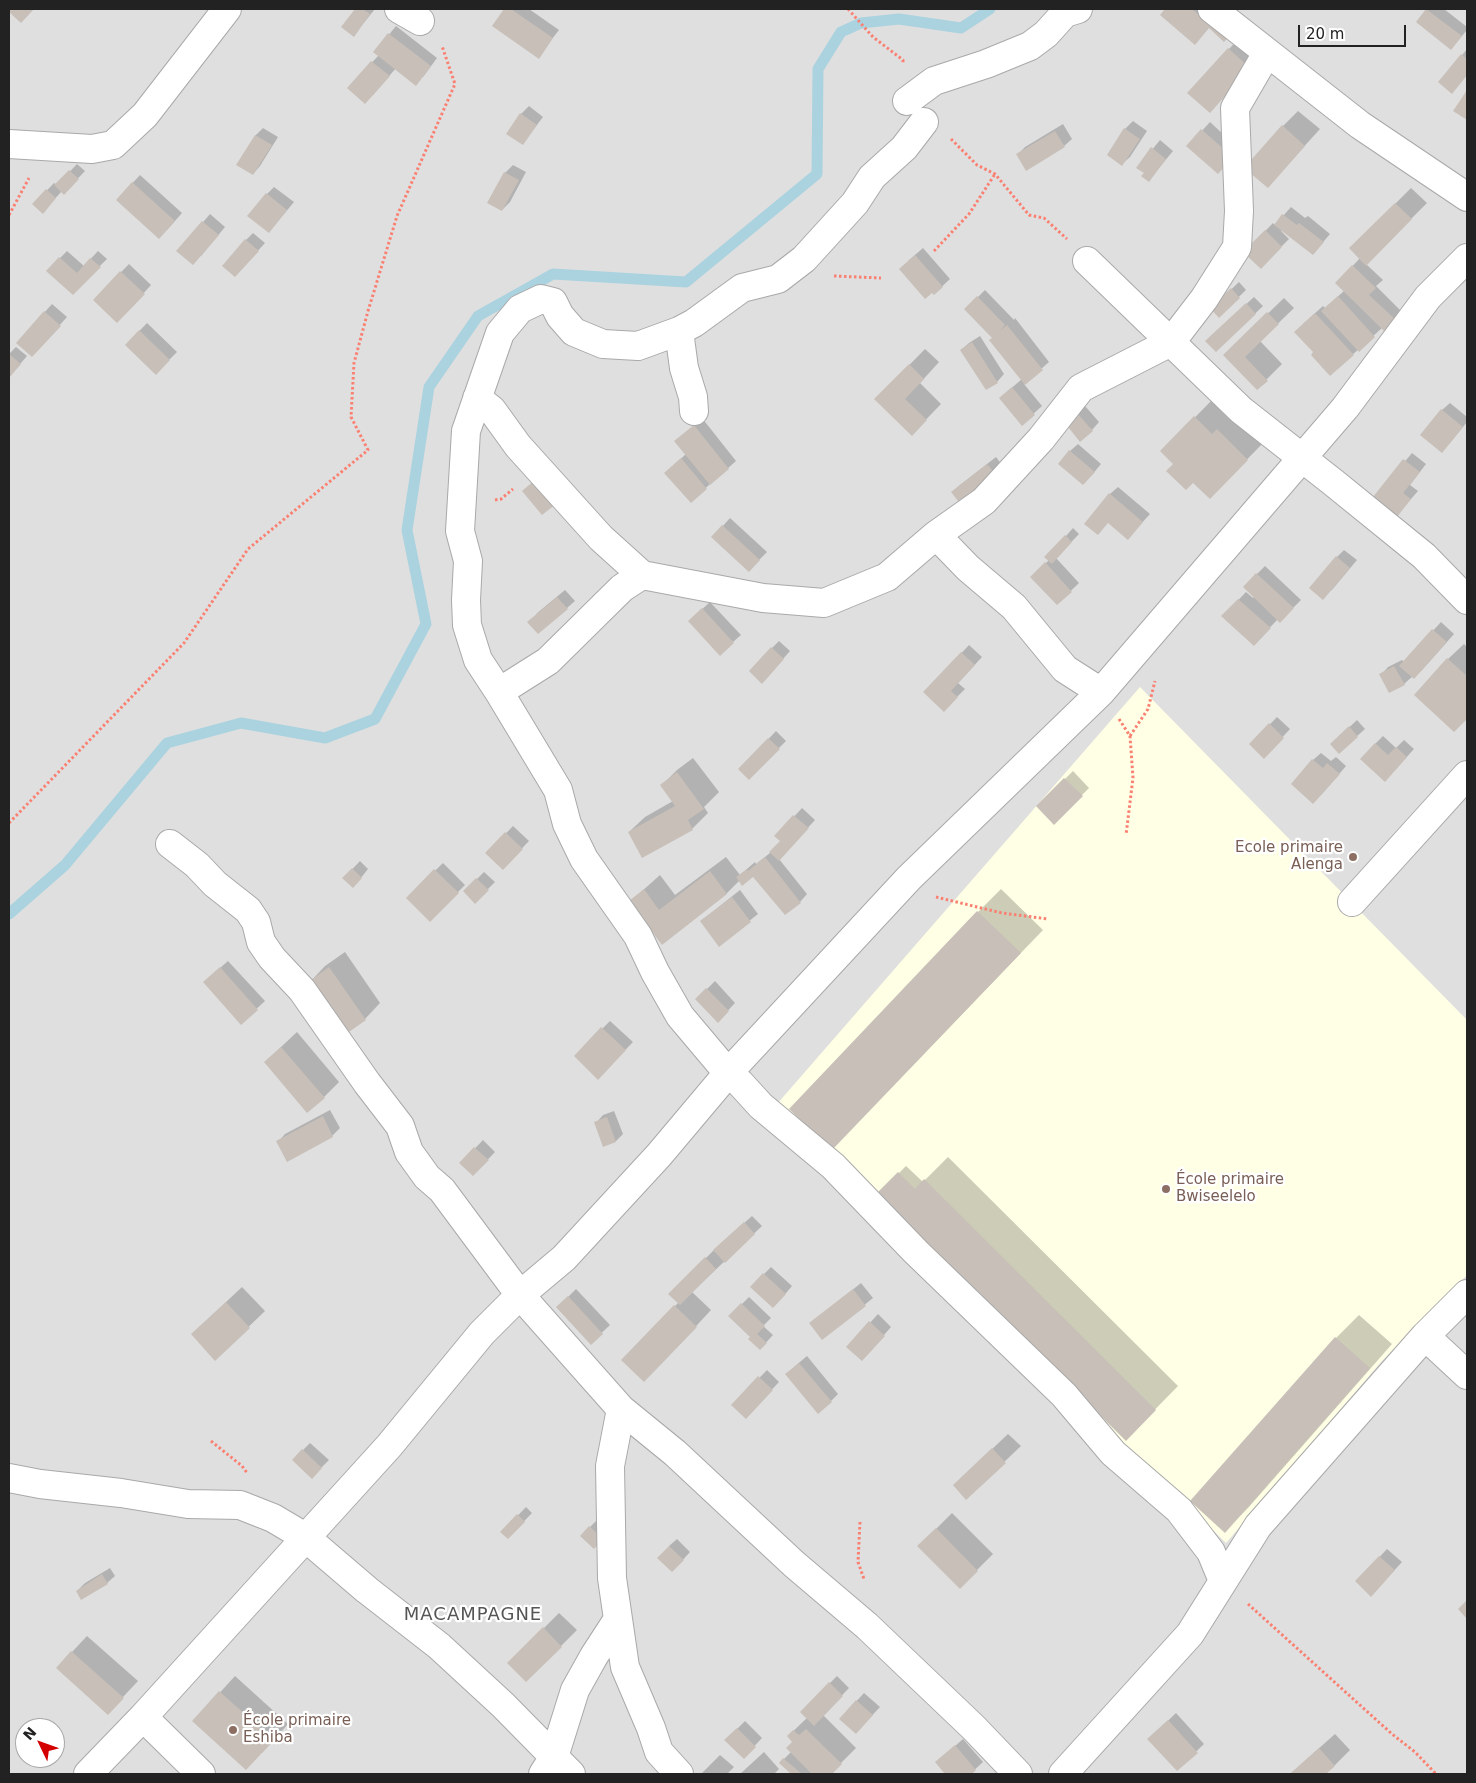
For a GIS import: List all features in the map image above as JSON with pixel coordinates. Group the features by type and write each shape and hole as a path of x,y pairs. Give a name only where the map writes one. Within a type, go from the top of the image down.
{"street":[{"path":"9,144 92,150 113,145 145,115 227,9"},
{"path":"1078,9 1065,13 1046,34 1030,46 986,64 934,81 915,111 904,148 872,177 855,203 804,259 778,279 742,288 694,323 679,331 638,346 603,344 574,332 560,316 553,302 541,299 520,309 500,333 466,431 460,531 468,561 467,625 478,660 558,790 567,824 584,859 638,936 655,972 680,1016 728,1073 761,1106 833,1166 916,1252 1064,1395 1114,1453 1179,1510 1211,1552 1223,1581"},
{"path":"1212,9 1236,18 1267,53 1360,125 1467,197"},
{"path":"477,398 492,410 518,446 601,538 642,575 763,598 824,603 887,577 936,535 984,501 1041,439 1081,388 1171,342 1204,299 1237,247 1239,211 1235,108 1267,53"},
{"path":"88,1774 143,1717 389,1446 482,1333 520,1295 564,1258 660,1155 728,1073 909,878 1101,692 1345,408 1428,297 1467,258"},
{"path":"1087,261 1241,410 1424,556 1467,600"},
{"path":"679,331 684,368 693,398 694,411"},
{"path":"936,535 968,568 1014,607 1065,669 1101,692"},
{"path":"499,692 548,661 622,588 642,575"},
{"path":"1352,902 1467,776"},
{"path":"170,844 248,910 256,922 261,942 272,958 302,990 367,1083 400,1126 409,1152 427,1177 442,1190 520,1295 621,1409 675,1453 794,1564 867,1626 974,1728 1018,1774"},
{"path":"1063,1774 1190,1634 1258,1526 1425,1336 1467,1294"},
{"path":"1425,1336 1467,1375"},
{"path":"621,1409 610,1466 612,1578 625,1667 659,1752 679,1774"},
{"path":"9,1478 188,1504 240,1505 273,1518 305,1537 367,1590 439,1646 502,1705 556,1769"},
{"path":"556,1769 576,1690 594,1656 618,1619"},
{"path":"143,1717 201,1774"}],"path":[{"path":"848,9 873,38 903,60 902,83 915,111 945,133 977,165 995,174 1029,215 1044,218 1087,261"},
{"path":"9,822 184,643 248,549 368,450 350,417 354,363 397,216 455,84 440,40 410,15"},
{"path":"9,215 46,146"},
{"path":"934,250 969,214 995,174"},
{"path":"461,506 501,499 528,476 544,474"},
{"path":"1101,692 1130,736 1133,778 1126,835"},
{"path":"909,878 938,898 1002,913 1048,918"},
{"path":"860,1522 858,1562 869,1594 867,1626"},
{"path":"1223,1581 1392,1734 1415,1752 1436,1774"}],"shaded area":[{"path":"9,9 1467,9 1467,1774 9,1774"},
{"name":"École primaire Bwiseelelo","path":"1140,687 1467,1020 1467,1275 1381,1362 1226,1543 777,1104"}],"building":[{"path":"9,9 34,9 21,23 9,12"},
{"path":"355,9 363,9 370,14 354,37 341,27"},
{"path":"504,9 511,9 553,38 539,59 492,26"},
{"path":"1165,9 1192,9 1211,25 1232,33 1224,42 1209,28 1195,45 1160,15"},
{"path":"1426,9 1462,36 1451,50 1416,22"},
{"path":"388,33 431,66 416,86 373,52"},
{"path":"1228,48 1250,68 1210,113 1187,93"},
{"path":"1461,54 1467,59 1467,75 1452,94 1438,82"},
{"path":"371,61 390,76 365,104 347,88"},
{"path":"1467,90 1467,120 1453,111"},
{"path":"520,113 537,125 523,145 506,134"},
{"path":"1282,125 1305,146 1268,188 1244,168"},
{"path":"1124,128 1140,139 1122,166 1107,155"},
{"path":"1201,129 1233,157 1218,174 1186,146"},
{"path":"1055,131 1065,147 1026,171 1016,154"},
{"path":"255,135 272,145 253,175 236,165"},
{"path":"1151,147 1166,159 1149,182 1141,176 1144,173 1136,168"},
{"path":"69,170 79,179 64,195 54,185"},
{"path":"504,172 519,180 502,211 487,203"},
{"path":"132,182 175,221 159,239 116,200"},
{"path":"46,189 56,198 43,214 32,204"},
{"path":"266,193 287,210 269,233 247,216"},
{"path":"1395,203 1412,219 1366,266 1349,248"},
{"path":"1282,214 1297,225 1299,223 1324,242 1313,255 1274,225"},
{"path":"202,221 219,235 193,265 176,251"},
{"path":"1265,230 1282,247 1261,269 1243,252"},
{"path":"245,239 259,251 235,277 222,266"},
{"path":"915,255 943,287 934,295 932,293 925,299 899,269"},
{"path":"59,257 77,273 90,258 101,267 73,295 46,271"},
{"path":"1352,265 1376,288 1369,295 1396,320 1384,331 1335,283"},
{"path":"120,271 145,294 117,323 93,300"},
{"path":"1231,288 1240,298 1219,318 1210,308"},
{"path":"977,296 1005,325 1000,331 1007,325 1043,370 1025,385 989,340 992,338 964,309"},
{"path":"1338,296 1375,337 1359,352 1321,311"},
{"path":"1246,303 1256,314 1216,352 1205,341"},
{"path":"44,311 61,326 32,357 16,343"},
{"path":"1267,312 1279,324 1245,357 1268,381 1257,390 1223,355"},
{"path":"1315,313 1354,355 1330,376 1311,355 1313,352 1294,332"},
{"path":"139,330 170,360 156,375 125,345"},
{"path":"972,342 998,383 986,390 960,350"},
{"path":"9,354 21,364 9,378"},
{"path":"909,364 924,379 905,399 927,420 912,436 874,399"},
{"path":"1012,387 1035,415 1022,426 999,398"},
{"path":"1441,409 1463,427 1442,453 1420,435"},
{"path":"1077,413 1093,431 1080,442 1065,423"},
{"path":"1194,416 1212,434 1217,429 1248,460 1210,499 1193,483 1186,490 1166,471 1173,464 1160,451"},
{"path":"694,425 729,469 710,485 674,441"},
{"path":"1069,450 1095,472 1083,485 1058,464"},
{"path":"681,458 707,489 691,503 664,473"},
{"path":"1403,459 1420,472 1403,493 1411,499 1397,517 1373,497"},
{"path":"987,464 998,477 962,506 951,492"},
{"path":"535,480 556,504 542,515 522,491"},
{"path":"1109,493 1143,522 1128,540 1108,523 1098,535 1084,524"},
{"path":"722,525 760,560 749,572 711,537"},
{"path":"1065,535 1072,542 1052,564 1044,557"},
{"path":"1336,556 1350,568 1323,600 1309,588"},
{"path":"1045,562 1072,592 1057,605 1030,577"},
{"path":"1256,573 1294,608 1280,623 1243,587"},
{"path":"557,597 568,609 538,634 527,622"},
{"path":"1238,599 1271,628 1254,646 1221,616"},
{"path":"702,608 734,643 720,656 688,621"},
{"path":"1432,629 1447,642 1414,679 1399,666"},
{"path":"771,647 784,659 762,684 749,671"},
{"path":"961,652 975,665 951,691 958,697 944,712 923,692"},
{"path":"1447,658 1467,676 1467,719 1454,732 1414,695"},
{"path":"1394,666 1405,685 1389,693 1379,674"},
{"path":"1269,723 1284,738 1264,759 1249,744"},
{"path":"1349,726 1358,737 1339,754 1330,744"},
{"path":"768,738 780,749 749,780 738,769"},
{"path":"1375,743 1388,755 1396,747 1407,757 1385,782 1360,759"},
{"path":"1312,759 1323,768 1327,763 1340,774 1313,804 1291,784"},
{"path":"677,772 704,809 688,820 693,830 642,858 628,832 675,806 660,785"},
{"path":"1064,778 1083,796 1054,825 1036,806"},
{"path":"793,815 809,828 779,861 769,852 780,841 774,836"},
{"path":"505,832 523,849 503,870 485,853"},
{"path":"765,857 801,903 785,915 753,877 742,886 736,877 747,869 748,871"},
{"path":"352,868 362,878 353,888 342,878"},
{"path":"434,869 459,893 430,922 406,898"},
{"path":"710,871 727,894 662,945 629,901 644,889 659,910"},
{"path":"476,878 489,890 475,904 463,891"},
{"path":"732,897 751,922 719,947 700,921"},
{"path":"977,911 1021,953 832,1150 789,1109"},
{"path":"220,967 258,1010 241,1025 203,982"},
{"path":"329,967 366,1020 346,1034 308,982"},
{"path":"706,988 729,1011 718,1023 695,999"},
{"path":"601,1027 626,1050 598,1080 574,1056"},
{"path":"281,1047 325,1098 307,1113 264,1062"},
{"path":"323,1116 333,1137 287,1162 276,1141"},
{"path":"607,1117 616,1142 603,1147 594,1122"},
{"path":"474,1147 489,1160 473,1176 459,1163"},
{"path":"898,1172 915,1189 924,1179 1156,1410 1126,1441 877,1193"},
{"path":"744,1222 755,1234 725,1263 713,1250"},
{"path":"705,1257 716,1269 680,1305 668,1294"},
{"path":"763,1273 786,1294 773,1308 750,1287"},
{"path":"853,1289 866,1306 822,1340 809,1323"},
{"path":"568,1296 603,1334 591,1345 556,1307"},
{"path":"226,1302 250,1328 215,1361 191,1334"},
{"path":"741,1303 765,1326 757,1334 767,1343 760,1350 748,1339 750,1337 728,1316"},
{"path":"674,1305 697,1327 644,1382 621,1360"},
{"path":"869,1321 885,1336 862,1361 846,1347"},
{"path":"1335,1337 1370,1368 1225,1533 1190,1501"},
{"path":"799,1363 832,1402 818,1414 785,1374"},
{"path":"758,1376 773,1390 746,1419 731,1405"},
{"path":"992,1448 1006,1463 966,1500 953,1485"},
{"path":"302,1449 322,1468 312,1479 292,1460"},
{"path":"517,1514 525,1522 508,1539 500,1532"},
{"path":"589,1526 603,1539 594,1549 580,1536"},
{"path":"936,1528 978,1571 960,1589 917,1546"},
{"path":"669,1546 684,1560 672,1572 657,1558"},
{"path":"1379,1556 1395,1570 1371,1597 1355,1581"},
{"path":"102,1574 108,1584 81,1600 76,1591"},
{"path":"1467,1600 1467,1619 1458,1609"},
{"path":"543,1627 562,1647 526,1682 507,1663"},
{"path":"71,1651 124,1698 108,1715 56,1668"},
{"path":"829,1682 843,1696 814,1726 800,1712"},
{"name":"École primaire Eshiba","path":"219,1691 274,1740 246,1770 192,1721"},
{"path":"856,1700 873,1715 856,1734 839,1719"},
{"path":"1168,1720 1198,1753 1177,1771 1147,1739"},
{"path":"737,1728 756,1747 744,1759 724,1740"},
{"path":"806,1729 842,1764 832,1774 812,1774 786,1748 792,1742 787,1736 793,1730 799,1735"},
{"path":"955,1745 976,1770 972,1774 945,1774 935,1762"},
{"path":"1319,1748 1335,1766 1326,1774 1290,1774"},
{"path":"783,1758 802,1774 789,1774 779,1763"}],"waterway":[{"path":"9,914 65,865 167,743 241,723 325,738 375,719 426,624 407,530 429,387 478,316 553,274 686,282 817,174 818,69 841,32 861,23 899,19 961,28 990,9"}],"place":[{"name":"Ecole primaire Alenga","path":"1353,857"},
{"name":"École primaire Bwiseelelo","path":"1166,1189"},
{"name":"École primaire Eshiba","path":"233,1730"}],"district":[{"name":"MACAMPAGNE","path":"473,1615"}]}
